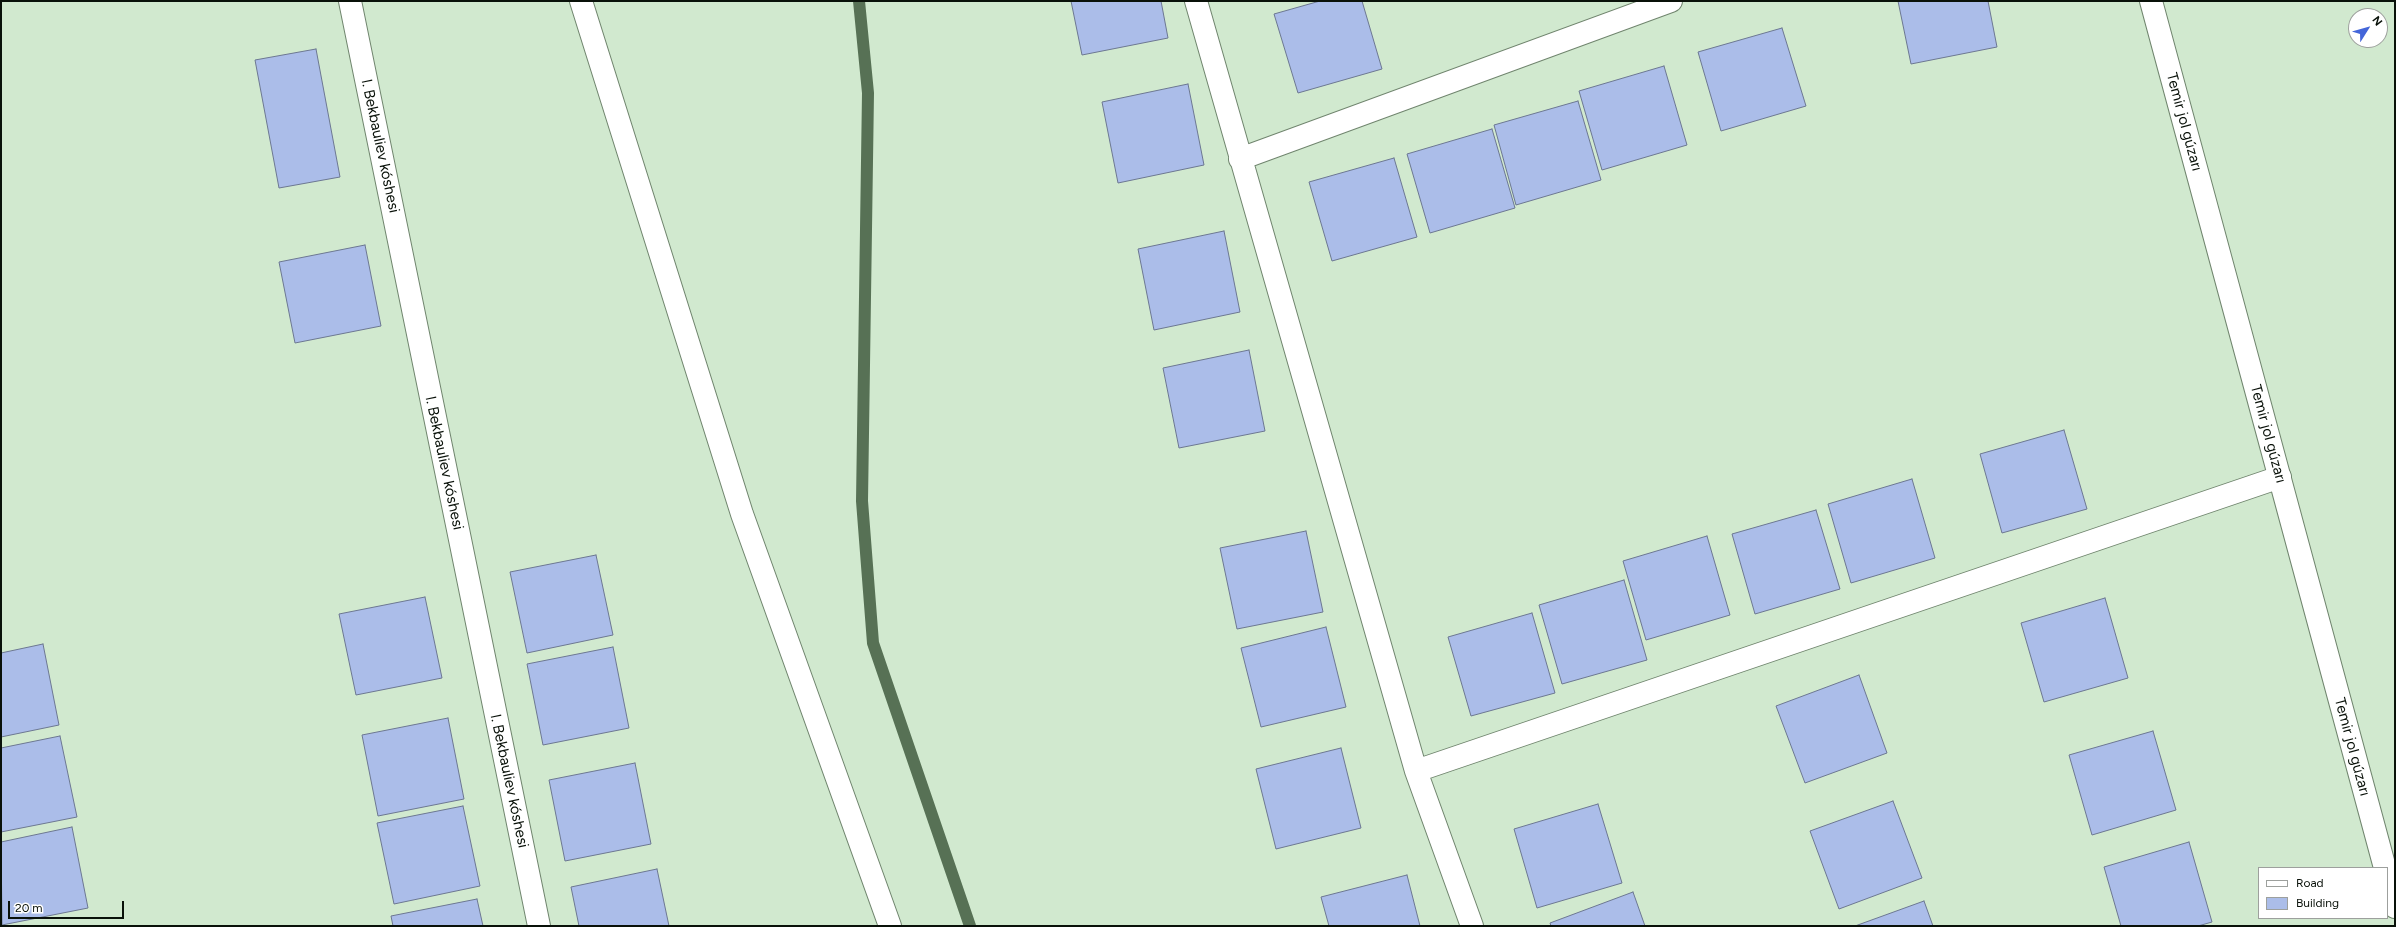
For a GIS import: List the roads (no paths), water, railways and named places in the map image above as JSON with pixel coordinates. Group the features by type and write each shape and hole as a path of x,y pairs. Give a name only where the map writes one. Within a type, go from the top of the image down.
{"street":[{"name":"I. Bekbauliev kóshesi","path":"350,1 539,926"},
{"path":"581,1 742,514 890,926"},
{"path":"1196,1 1416,771 1472,926"},
{"path":"1240,159 1672,1"},
{"name":"Temir jol gúzarı","path":"2151,1 2385,867"},
{"path":"1416,771 2280,477"},
{"path":"2388,881 2395,907"}],"waterway":[{"path":"859,1 868,93 862,501 873,643 970,926"}]}
